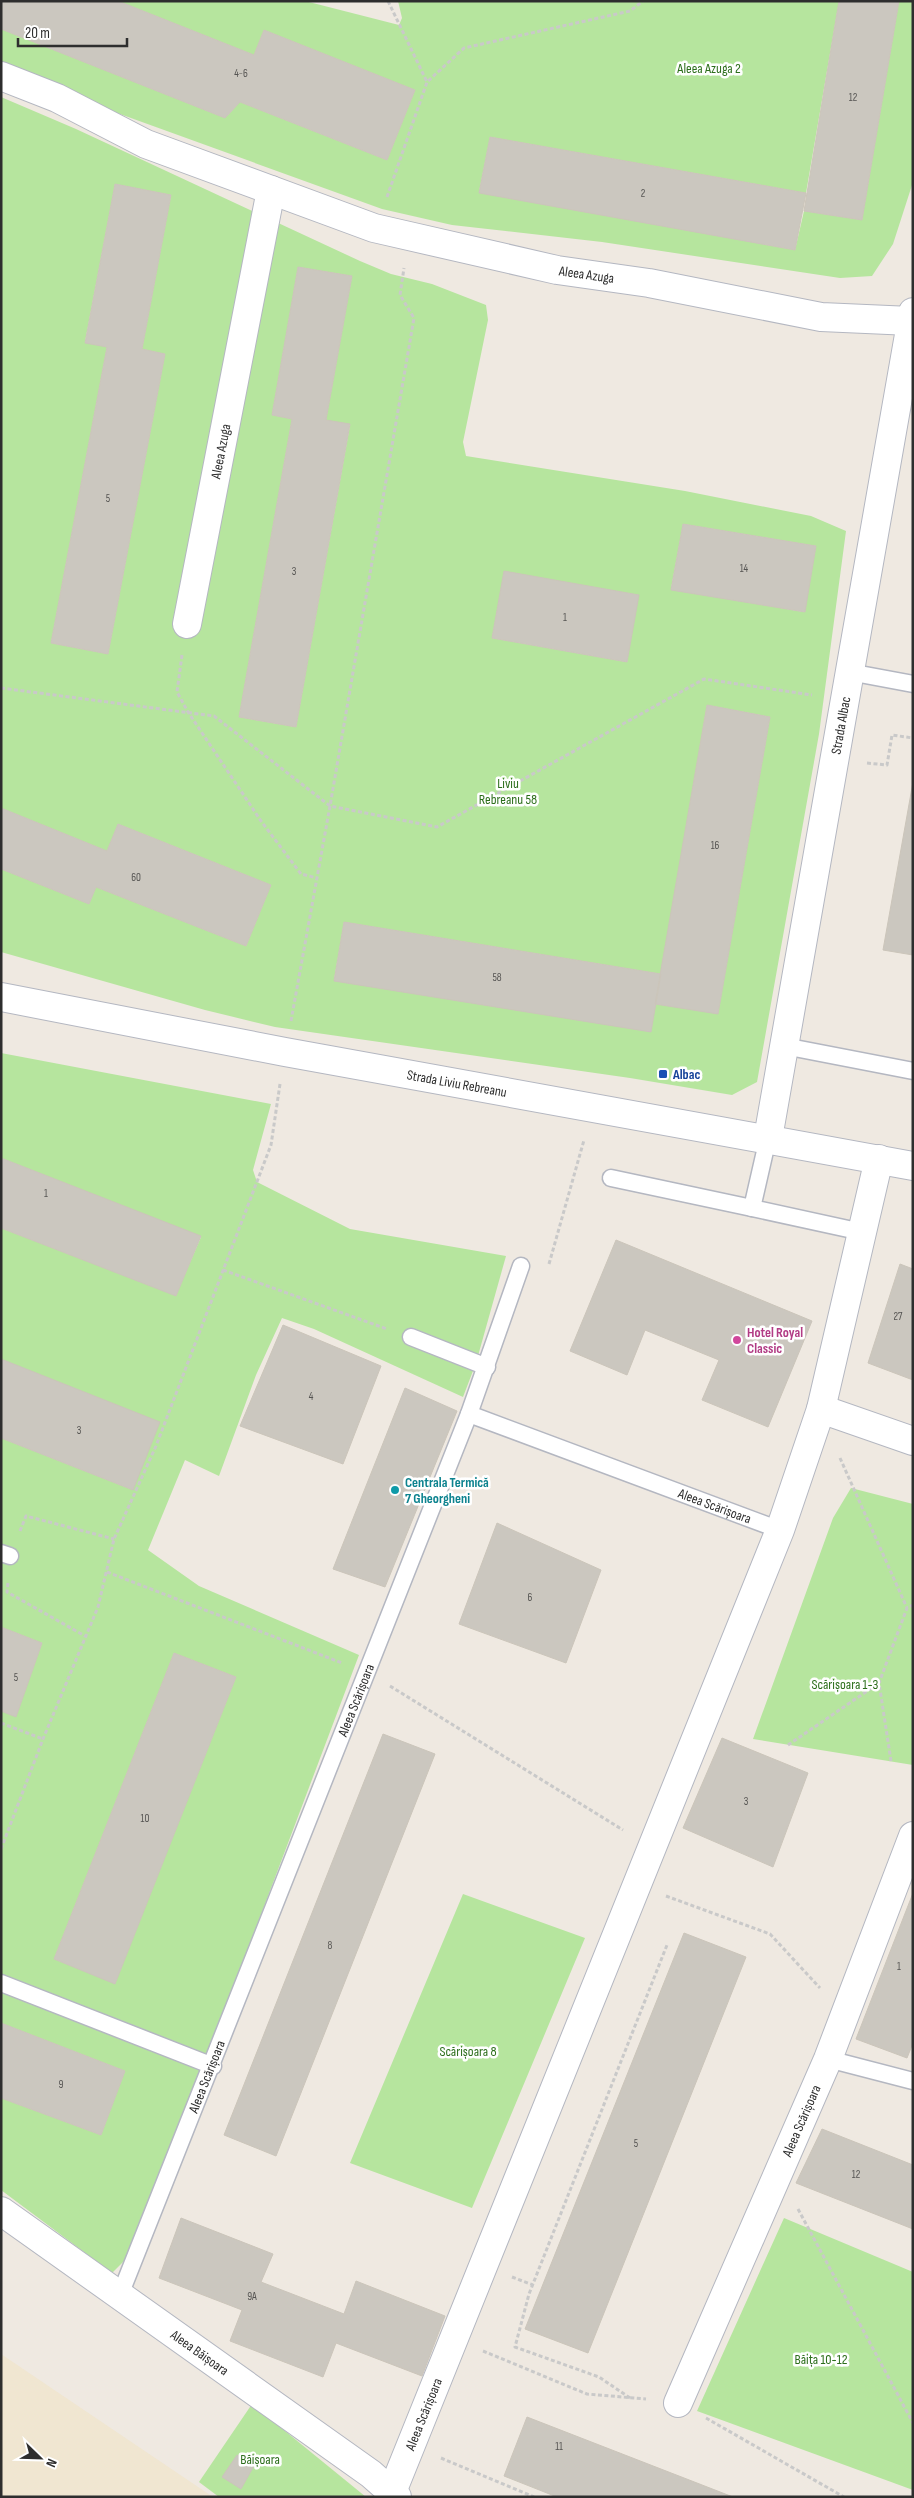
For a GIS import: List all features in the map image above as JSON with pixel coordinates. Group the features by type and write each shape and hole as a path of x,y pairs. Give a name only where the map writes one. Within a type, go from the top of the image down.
{"street":[{"name":"Aleea Azuga","path":"1,76 57,98 146,144 374,228 557,270 648,283 820,317 912,317"},
{"name":"Aleea Azuga","path":"187,624 271,190"},
{"name":"Strada Albac","path":"768,1138 912,317"},
{"name":"Strada Liviu Rebreanu","path":"1,997 285,1052 768,1138 913,1166"},
{"name":"Aleea Scărișoara","path":"395,2495 411,2445 453,2339 780,1530 821,1409 879,1160"},
{"path":"821,1409 913,1441"},
{"name":"Aleea Scărișoara","path":"678,2403 846,2016 913,1836"},
{"name":"Aleea Băișoara","path":"1,2210 363,2469 395,2495"}],"lane":[{"path":"850,672 913,684"},
{"path":"784,1046 913,1071"},
{"path":"752,1208 768,1138"},
{"path":"611,1178 862,1232"},
{"path":"469,1414 521,1266"},
{"path":"411,1337 487,1367"},
{"name":"Aleea Scărișoara","path":"120,2295 469,1414 780,1530"},
{"path":"1,1983 212,2066"},
{"path":"828,2059 913,2081"}],"path":[{"path":"388,1 427,82"},
{"path":"374,228 395,179 427,82 464,48 630,11 643,1"},
{"path":"290,1028 414,318 400,295 410,236"},
{"path":"187,624 177,692 188,712 261,821 301,874 317,878"},
{"path":"1,688 214,716 330,806 437,827 704,679 845,700"},
{"path":"834,761 886,765 892,735 913,738"},
{"path":"1,1849 42,1739 98,1607 114,1539 156,1446 271,1145 281,1078"},
{"path":"521,1266 546,1273 585,1139"},
{"path":"223,1270 411,1337"},
{"path":"821,1409 851,1488 906,1608 879,1682 891,1762"},
{"path":"85,1636 8,1592 5,1554 26,1516 114,1539"},
{"path":"107,1572 368,1672 652,1847"},
{"path":"906,1608 913,1606"},
{"path":"788,1745 879,1682"},
{"path":"1,1723 42,1739"},
{"path":"636,1885 770,1934 846,2016"},
{"path":"630,2398 598,2376 515,2347 529,2294 667,1945"},
{"path":"779,2172 913,2423"},
{"path":"453,2339 587,2394 678,2403 844,2497"},
{"path":"411,2445 534,2497"}],"shaded area":[{"path":"1,2354 41,2381 213,2497 1,2497"}],"green space":[{"name":"Aleea Azuga 2","path":"118,1 305,1 399,25 402,18 398,1 839,1 806,193 490,137 479,192 795,250 804,211 862,220 899,1 913,1 913,182 893,244 872,276 840,278 602,242 452,225 382,209 1,71 1,29 225,118 240,102 387,160 415,90 264,30 254,55"},
{"name":"Liviu Rebreanu 58","path":"1,97 76,129 360,261 391,274 432,284 486,305 488,320 463,442 466,456 685,491 811,516 846,531 819,734 757,1082 732,1095 630,1078 275,1027 205,1010 1,952 1,869 89,904 96,887 246,946 271,885 118,824 107,851 1,808","holes":["115,184 171,195 142,349 165,354 108,654 51,643 107,347 85,342","298,267 352,276 326,420 350,425 296,727 239,717 292,419 272,415","683,524 816,546 804,612 671,589","504,572 638,595 627,662 492,638","707,705 770,717 718,1013 655,1004 334,980 344,922 661,974"]},
{"path":"1,1053 271,1104 253,1170 257,1182 350,1229 506,1256 476,1363 463,1397 314,1329 282,1318 256,1375 219,1476 185,1460 148,1550 199,1586 359,1655 188,2108 124,2261 112,2273 1,2190 1,2098 101,2135 125,2071 1,2023 1,1711 16,1716 42,1643 1,1627 1,1438 133,1490 1,1359 1,1228 176,1295 201,1237 1,1158","holes":["174,1653 236,1677 115,1983 54,1959"]},
{"name":"Scărișoara 1-3","path":"851,1488 913,1504 913,1765 753,1739 833,1518"},
{"name":"Scărișoara 8","path":"463,1894 585,1938 472,2208 350,2163"},
{"name":"Băița 10-12","path":"784,2218 913,2272 913,2490 697,2411"},
{"name":"Băișoara","path":"252,2404 366,2497 219,2497 199,2482"}],"building":[{"path":"1,1 118,1 254,55 264,30 415,90 387,160 240,102 225,118 1,29"},
{"path":"839,1 899,1 862,220 804,211"},
{"path":"490,137 806,193 795,250 479,193"},
{"path":"115,184 171,195 142,349 165,354 108,654 51,643 107,347 85,343"},
{"path":"298,267 352,276 326,420 350,424 296,727 239,717 292,419 272,415"},
{"path":"683,524 816,546 805,612 671,590"},
{"path":"504,571 639,595 627,662 492,638"},
{"path":"707,705 770,717 718,1014 655,1004"},
{"path":"913,782 913,955 883,950"},
{"path":"1,808 107,851 118,824 271,885 246,946 96,887 89,904 1,869"},
{"path":"344,922 661,974 651,1032 334,981"},
{"path":"1,1158 201,1236 176,1296 1,1228"},
{"name":"Hotel Royal Classic","path":"616,1240 812,1321 768,1427 702,1400 719,1360 645,1330 627,1375 570,1351"},
{"path":"900,1264 913,1269 913,1380 868,1363"},
{"path":"283,1325 381,1366 343,1464 240,1426"},
{"path":"1,1359 160,1422 133,1490 1,1438"},
{"name":"Centrala Termică 7 Gheorgheni","path":"405,1388 457,1411 385,1587 333,1569"},
{"path":"497,1523 601,1570 566,1663 459,1624"},
{"path":"1,1627 42,1643 16,1717 1,1711"},
{"path":"174,1653 236,1677 115,1984 54,1959"},
{"path":"383,1734 435,1754 276,2156 224,2135"},
{"path":"722,1738 808,1773 773,1867 683,1828"},
{"path":"913,1893 913,2043 907,2058 856,2039"},
{"path":"684,1933 746,1957 588,2353 525,2329"},
{"path":"1,2023 125,2071 101,2135 1,2098"},
{"path":"822,2129 913,2165 913,2229 796,2183"},
{"path":"181,2218 273,2254 261,2282 344,2314 356,2281 445,2316 422,2376 336,2343 323,2377 230,2341 242,2310 159,2278"},
{"path":"527,2417 733,2497 557,2497 504,2476"},
{"path":"237,2455 255,2464 241,2489 222,2477"}],"place":[{"name":"Albac","path":"663,1074"},
{"name":"Hotel Royal Classic","path":"737,1340"},
{"name":"Centrala Termică 7 Gheorgheni","path":"395,1490"}]}
